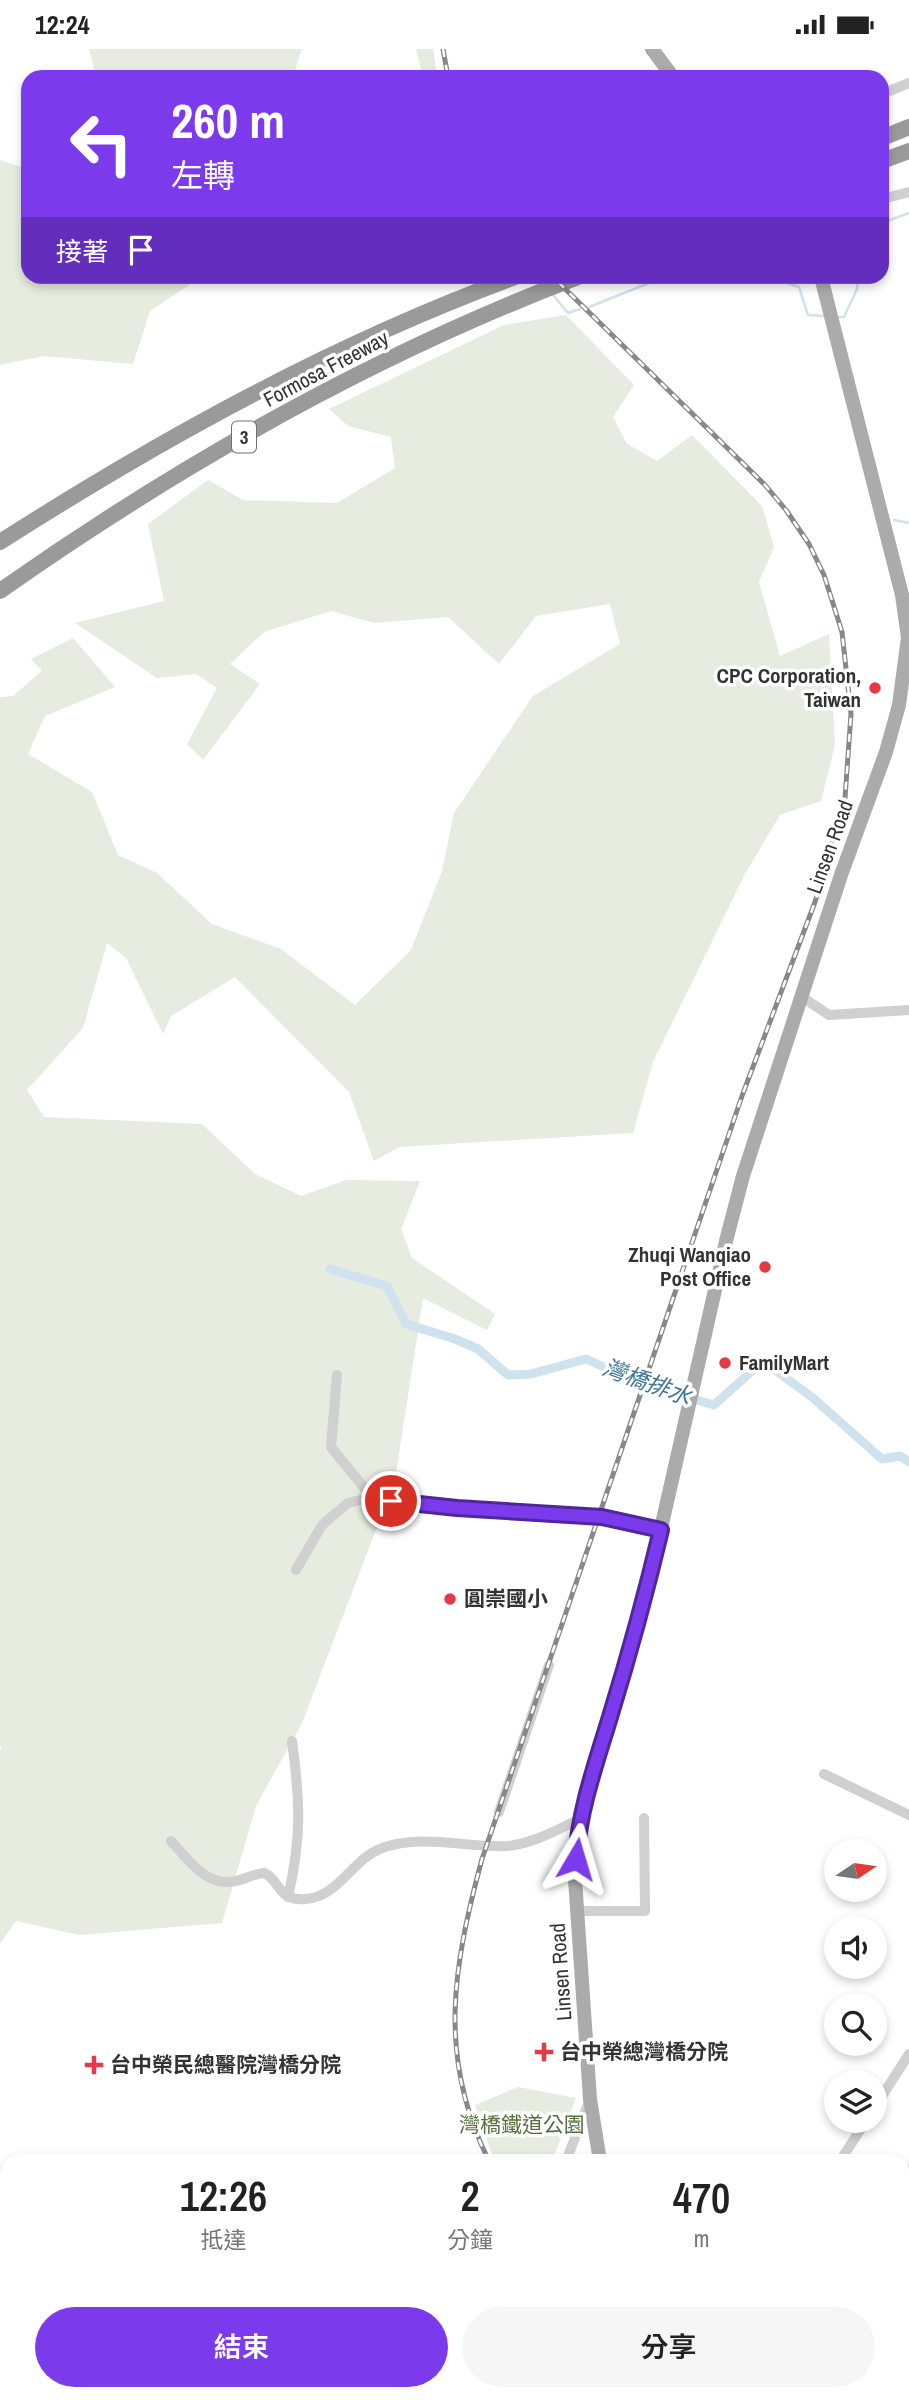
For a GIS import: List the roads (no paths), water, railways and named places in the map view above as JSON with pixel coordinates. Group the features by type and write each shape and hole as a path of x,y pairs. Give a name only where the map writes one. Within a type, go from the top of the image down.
{"highway":[{"path":"889,135 909,127"},
{"path":"889,160 909,153"},
{"name":"Formosa Freeway","path":"0,543 157,447 300,369 387,328 496,284"},
{"name":"Formosa Freeway","path":"0,591 120,510 318,395 501,306 559,284"}],"main road":[{"path":"652,49 668,70"},
{"name":"Linsen Road","path":"599,2154 590,2099 575,1879 577,1837 631,1648 661,1530 743,1176 841,875 886,752 899,705 908,638 899,583 823,284"}],"street":[{"path":"889,91 909,83"},
{"path":"889,198 909,192"},
{"path":"802,997 829,1015 909,1010"},
{"path":"337,1375 331,1447 366,1490 369,1499"},
{"path":"296,1570 322,1525 348,1503 369,1499 457,1508 602,1517 661,1530"},
{"path":"499,1812 549,1664"},
{"path":"289,1897 297,1859 300,1819 292,1741"},
{"path":"824,1775 909,1815"},
{"path":"171,1840 194,1866 218,1881 241,1880 264,1873 269,1875 279,1891 289,1897 307,1899 333,1889 360,1861 380,1849 408,1843 508,1846 531,1841 582,1818"},
{"path":"578,1911 645,1910 644,1818"},
{"path":"887,2088 909,2054"},
{"path":"569,2154 590,2099"},
{"path":"845,2154 858,2133"}],"waterway":[{"path":"889,220 909,213"},
{"path":"589,307 646,284"},
{"path":"790,284 799,287 808,315 825,316"},
{"path":"838,317 844,317 857,284"},
{"path":"553,295 568,313 580,309"},
{"path":"894,520 909,523"},
{"name":"灣橋排水","path":"330,1269 387,1286 406,1324 478,1349 508,1375 531,1374 586,1359 639,1383 714,1405 763,1361 813,1398 882,1459 900,1456 909,1462"}],"railway":[{"path":"443,49 447,70"},
{"path":"486,2154 473,2123 462,2085 456,2048 455,2011 464,1937 482,1859 742,1096 815,902 845,798 851,714 842,632 824,575 809,544 765,485 560,284"}],"place":[{"name":"CPC Corporation, Taiwan","path":"875,688"},
{"name":"Zhuqi Wanqiao Post Office","path":"765,1267"},
{"name":"FamilyMart","path":"725,1363"},
{"name":"圓崇國小","path":"450,1599"},
{"name":"台中榮總灣橋分院","path":"544,2052"},
{"name":"台中榮民總醫院灣橋分院","path":"94,2065"}],"park label":[{"name":"灣橋鐵道公園","path":"522,2125"}]}
